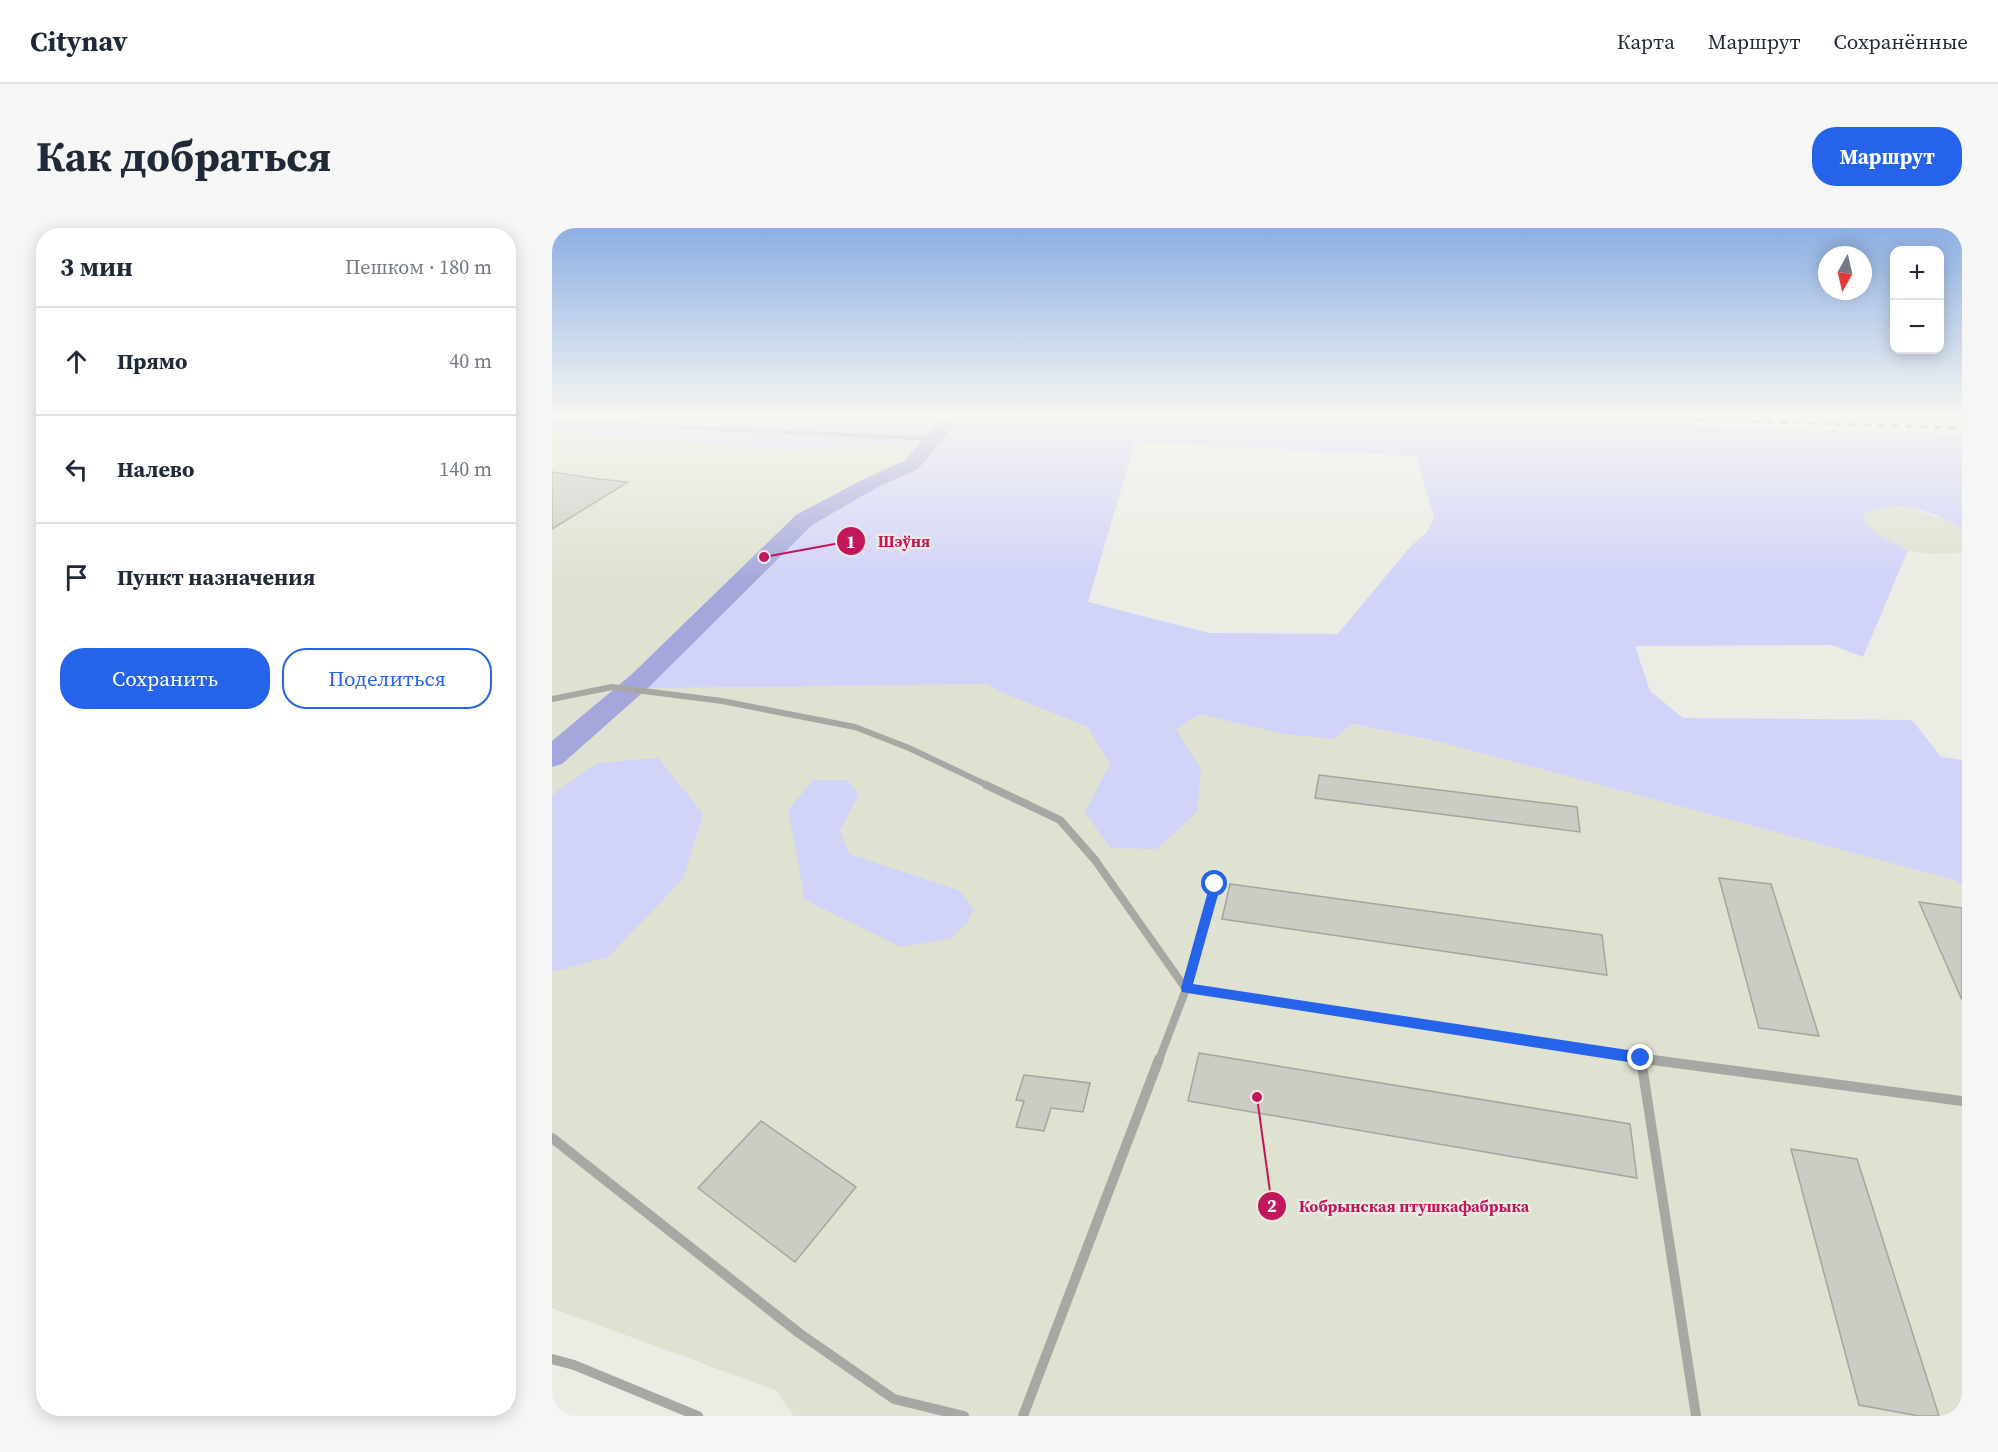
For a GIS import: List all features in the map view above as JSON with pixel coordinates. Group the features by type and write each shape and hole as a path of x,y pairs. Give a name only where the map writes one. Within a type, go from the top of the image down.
{"lane":[{"path":"552,699 612,687 678,694 855,727 909,748 1060,820 1095,860 1186,988 1641,1058 1962,1101"},
{"path":"1023,1416 1186,988 1215,884"},
{"path":"1641,1058 1696,1416"},
{"path":"552,1138 799,1333 894,1399 964,1416"},
{"path":"552,1359 574,1365 698,1416"}],"shaded area":[{"path":"552,470 887,470 789,521 622,688 1137,682 1436,741 1954,880 1962,885 1962,1416 794,1416 775,1390 552,1308"},
{"path":"908,470 1127,470 1088,602 1209,633 1338,634 1409,548 1427,532 1434,518 1420,470 1962,470 1962,530 1928,512 1901,507 1888,507 1864,515 1865,523 1875,533 1908,550 1863,657 1832,645 1635,646 1650,691 1683,718 1912,720 1941,757 1962,760 1962,885 1954,880 1436,741 1352,724 1334,739 1284,734 1200,714 1176,729 1201,769 1197,812 1157,849 1110,848 1085,812 1110,764 1088,727 987,684 645,688 809,523 827,509"},
{"path":"1912,508 1951,522 1962,530 1962,553 1928,554 1908,550 1875,533 1865,523 1864,515 1874,509"},
{"path":"658,758 703,814 683,879 608,957 552,972 552,795 597,763"},
{"path":"813,780 847,780 859,794 840,831 849,854 958,890 974,909 966,924 950,939 901,947 805,900 788,810"}],"building":[{"path":"552,472 598,479 628,482 552,529"},
{"path":"1319,775 1577,807 1580,832 1315,798"},
{"path":"1719,878 1771,884 1819,1036 1759,1028"},
{"path":"1230,884 1602,935 1607,975 1222,919"},
{"path":"1919,902 1962,908 1962,1000"},
{"path":"1199,1053 1630,1124 1637,1178 1188,1101"},
{"path":"1024,1075 1090,1083 1083,1112 1051,1108 1044,1131 1016,1127 1024,1101 1016,1100"},
{"path":"761,1121 856,1187 795,1262 698,1188"},
{"path":"1791,1149 1857,1159 1939,1416 1919,1416 1859,1405"}],"waterway":[{"path":"552,757 641,680 804,520 869,484 899,470"}],"place":[{"name":"Шэўня","path":"764,557"},
{"name":"Кобрынская птушкафабрыка","path":"1257,1097"}],"route":[{"path":"1215,884 1186,988 1641,1058"}]}
